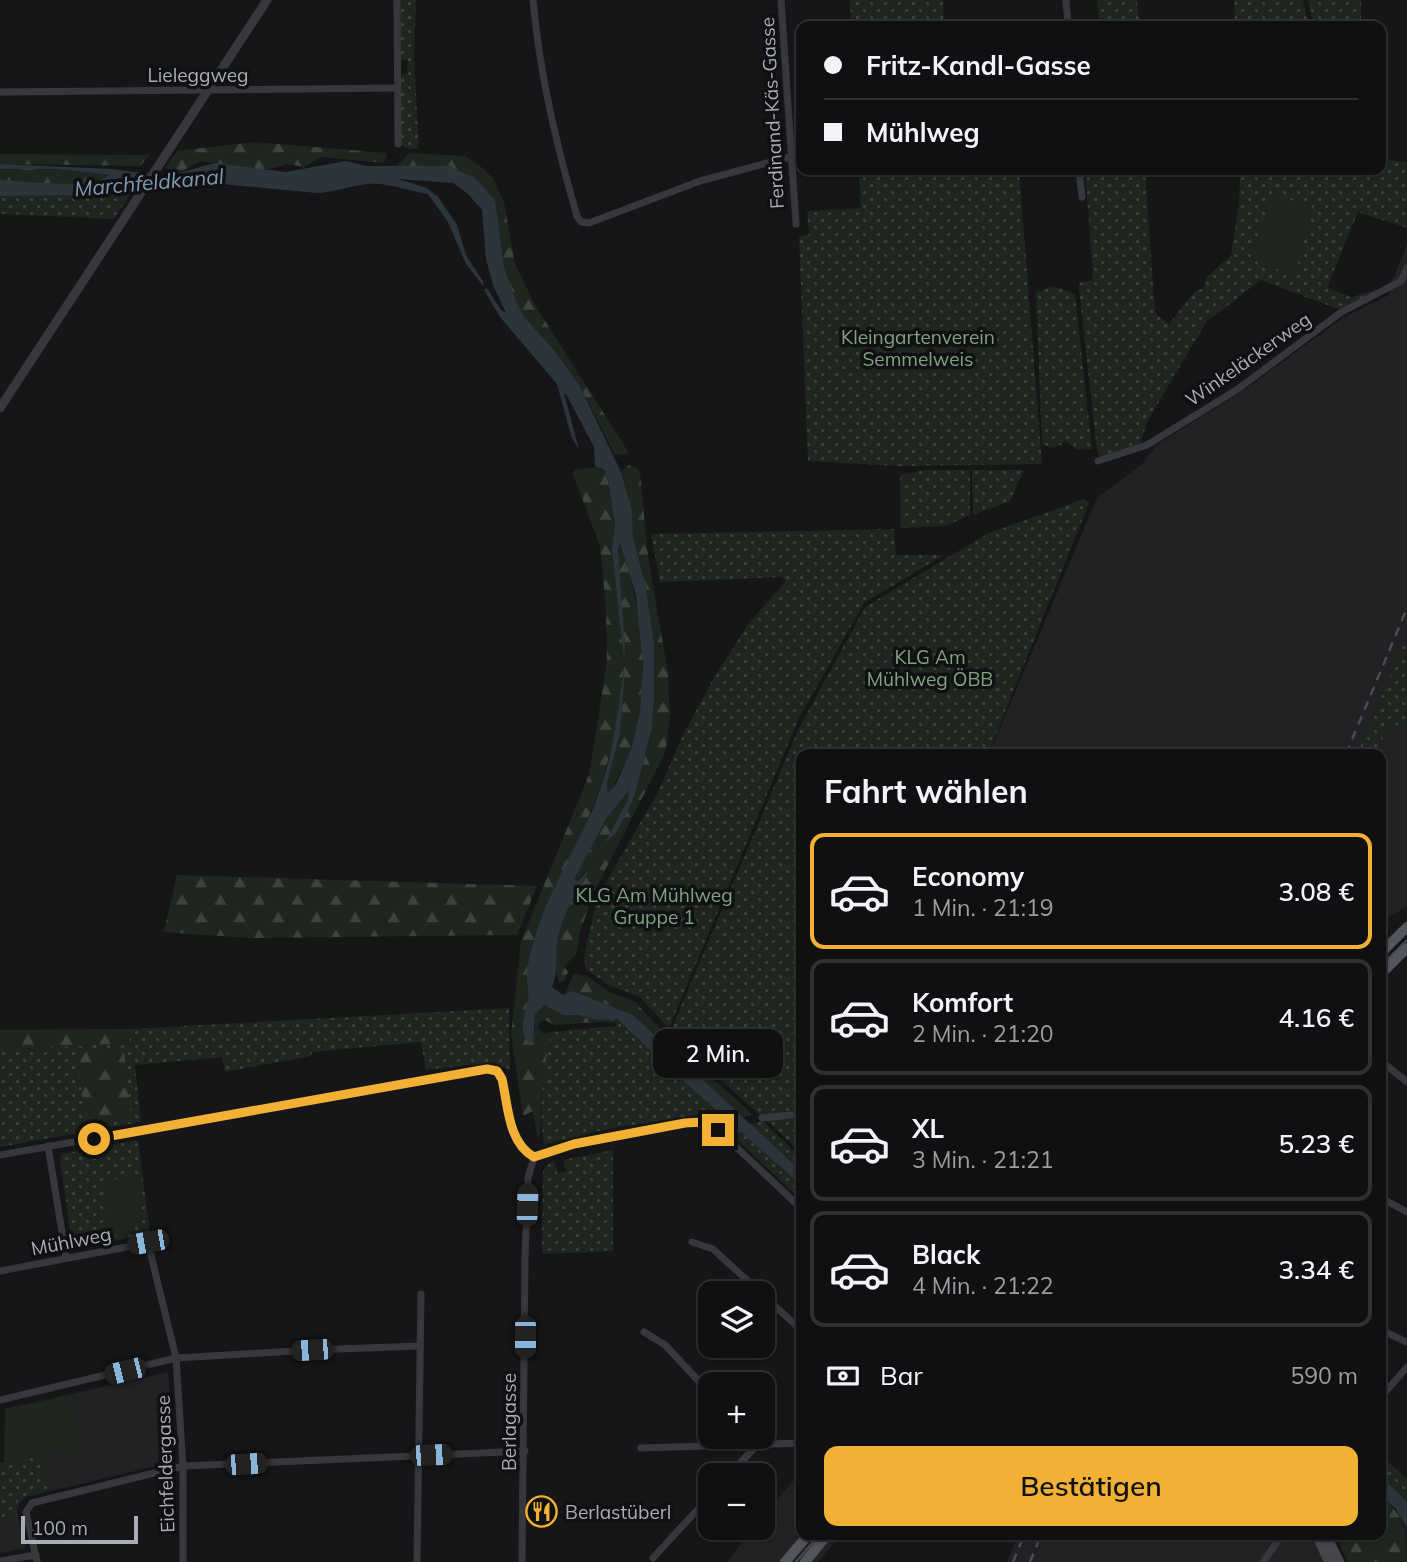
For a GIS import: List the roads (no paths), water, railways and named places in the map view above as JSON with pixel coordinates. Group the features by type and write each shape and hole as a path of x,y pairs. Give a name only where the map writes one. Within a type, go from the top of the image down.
{"main road":[{"path":"1386,948 1407,927"},
{"path":"1386,969 1407,948"},
{"path":"785,1562 804,1540"},
{"path":"804,1562 823,1540"},
{"path":"1319,1540 1329,1562"},
{"path":"1328,1540 1339,1562"}],"street":[{"path":"0,408 267,0"},
{"path":"397,0 398,144"},
{"path":"533,0 539,60 556,143 581,222 589,223 700,181 790,157"},
{"name":"Ferdinand-Käs-Gasse","path":"781,0 796,224"},
{"path":"1066,0 1068,21"},
{"name":"Lieleggweg","path":"0,92 396,88"},
{"path":"1080,175 1082,197"},
{"name":"Winkeläckerweg","path":"1098,461 1147,446 1238,389 1340,313 1401,281 1407,268"},
{"path":"1386,1065 1407,1082"},
{"path":"0,1155 487,1069 497,1071 502,1079 519,1145 534,1157 574,1144 616,1135 703,1122 718,1130 796,1203"},
{"path":"762,1118 796,1115"},
{"path":"48,1146 66,1257"},
{"name":"Berlagasse","path":"522,1562 525,1258 528,1178 534,1157"},
{"path":"1386,1201 1407,1212"},
{"name":"Mühlweg","path":"0,1271 148,1242"},
{"name":"Eichfeldergasse","path":"148,1242 176,1358 183,1466 183,1562"},
{"path":"692,1242 713,1249 748,1281"},
{"path":"417,1562 421,1294"},
{"path":"775,1306 796,1325"},
{"path":"644,1332 665,1345 698,1380"},
{"path":"1386,1332 1407,1342"},
{"path":"0,1400 176,1358 420,1346"},
{"path":"1386,1391 1407,1367"},
{"path":"775,1444 796,1443"},
{"path":"641,1448 698,1447"},
{"path":"740,1463 753,1449"},
{"path":"0,1561 36,1558 26,1512 32,1503 183,1466 524,1451"},
{"path":"653,1558 698,1509"},
{"path":"1263,1562 1278,1540"}],"water":[{"name":"Marchfeldkanal","path":"346,161 366,166 448,166 474,177 486,189 496,207 504,267 515,299 524,317 554,350 579,385 621,472 632,511 633,538 645,583 654,642 652,728 635,794 615,834 605,843 628,800 629,790 606,819 574,880 578,881 590,868 562,924 552,987 563,995 573,991 633,1015 796,1166 796,1181 617,1019 597,1020 578,1015 563,1015 545,1005 535,1014 533,1042 529,1044 525,1039 523,1022 528,999 527,968 532,948 549,900 602,784 613,740 625,664 620,733 607,783 607,794 616,784 631,750 640,711 643,666 636,595 620,543 618,551 624,660 612,550 615,524 608,479 604,470 595,466 594,447 566,394 564,393 579,450 571,436 557,384 500,317 484,290 487,288 501,310 506,313 493,285 486,259 482,210 468,194 453,183 398,179 427,188 438,197 457,225 466,255 484,287 466,264 448,222 428,194 390,185 367,184 317,193 211,183 170,191 136,186 111,188 87,195 0,196 0,180 73,183 100,180 109,175 60,169 0,169 0,164 111,169 168,176 215,163 286,172"},
{"path":"1386,1481 1407,1502 1407,1528 1396,1509 1386,1500"}],"tram line":[{"path":"1386,961 1407,940"},
{"path":"796,1562 815,1540"}],"railway":[{"path":"1348,749 1407,608"},
{"path":"1013,1562 1022,1540"},
{"path":"1030,1562 1039,1540"}],"place":[{"name":"Berlastüberl","path":"542,1512"}],"park label":[{"name":"Kleingartenverein Semmelweis","path":"918,348"},
{"name":"KLG Am Mühlweg ÖBB","path":"930,668"},
{"name":"KLG Am Mühlweg Gruppe 1","path":"654,906"}]}
